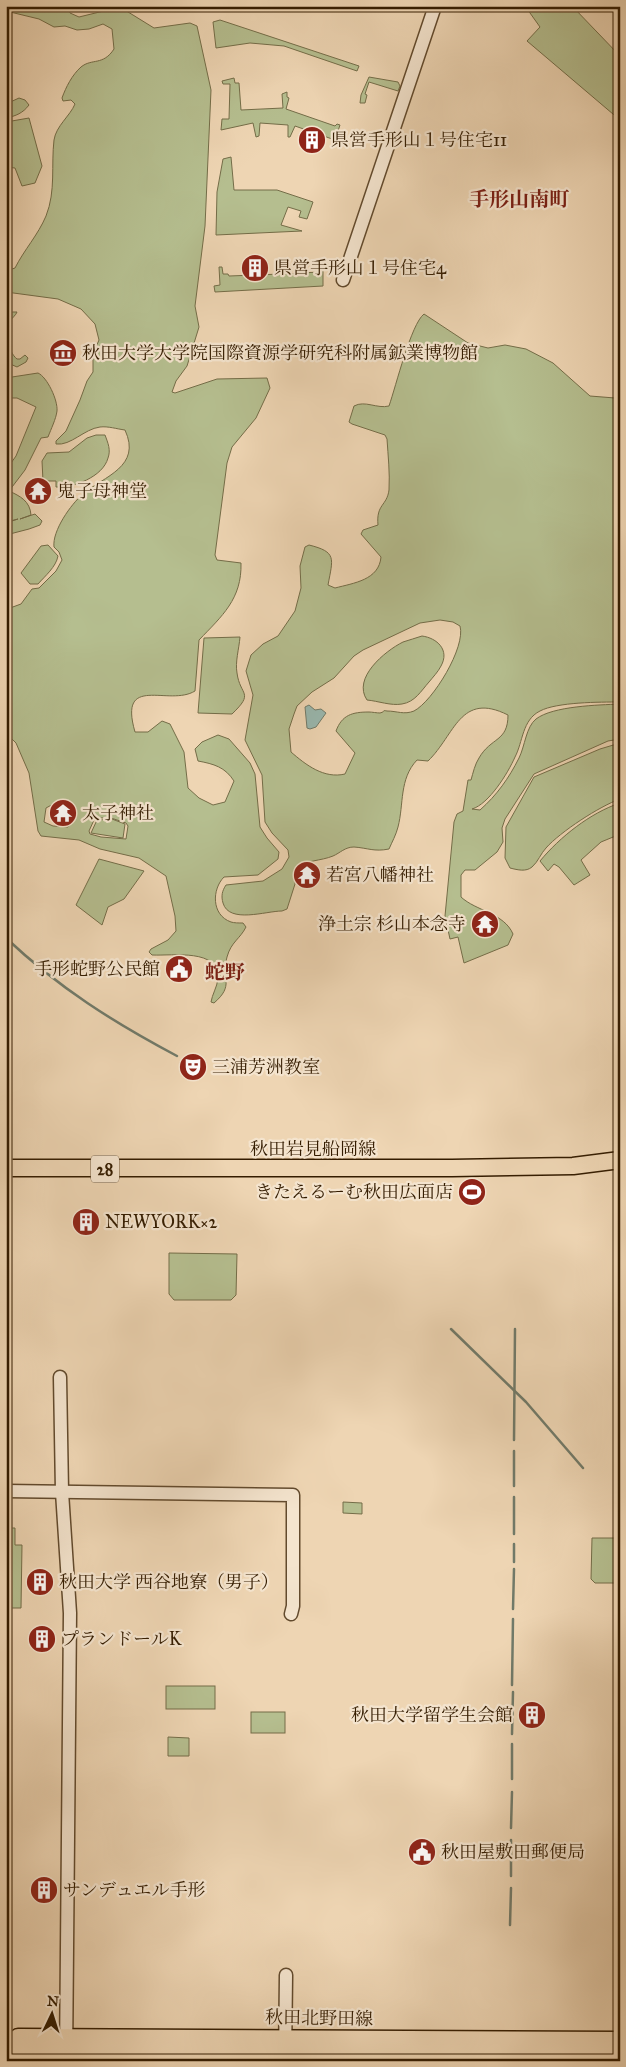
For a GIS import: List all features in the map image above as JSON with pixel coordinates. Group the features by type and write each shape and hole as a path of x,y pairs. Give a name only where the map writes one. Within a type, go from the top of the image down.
{"highway":[{"path":"9,2039 62,2050"}],"main road":[{"name":"秋田岩見船岡線","path":"6,1168 452,1168 573,1166 620,1160"},
{"name":"秋田北野田線","path":"435,2051 620,2040"},
{"name":"秋田北野田線","path":"62,2050 435,2051 620,2056"}],"street":[{"path":"344,280 435,6"},
{"path":"6,2052 62,2050 70,1613 62,1492 60,1376"},
{"path":"6,1492 293,1495 293,1606 291,1614"},
{"path":"285,2050 286,1975"}],"green space":[{"path":"6,6 68,6 70,13 79,17 120,7 154,28 190,23 197,26 211,90 205,226 195,306 199,327 187,366 176,381 172,392 175,393 217,379 267,378 270,388 256,418 232,447 227,463 215,555 217,560 241,563 240,576 238,587 229,606 199,640 195,691 184,695 149,695 140,697 134,703 132,714 135,732 148,732 162,721 170,724 184,752 188,788 199,798 213,805 225,802 234,781 227,772 219,767 198,761 195,749 202,742 218,735 229,739 250,763 255,774 260,827 279,852 278,859 258,875 224,877 217,888 216,901 220,914 224,919 235,923 243,923 246,927 229,952 225,971 226,986 214,1003 211,1002 218,979 217,969 211,962 194,956 152,955 149,952 168,940 176,931 175,916 166,876 139,858 100,849 79,840 41,836 38,831 29,773 16,743 6,733 6,614 10,608 21,604 32,589 39,588 56,571 62,560 59,552 54,547 54,541 63,518 83,494 110,476 125,462 129,453 129,443 125,430 103,427 94,428 72,440 56,444 56,441 66,431 87,381 93,372 93,354 99,340 95,324 81,309 58,299 6,292 6,271 15,268 39,230 49,207 55,135 75,104 71,100 63,101 62,98 67,85 85,64 102,60 110,54 114,49 112,29 103,24 89,29 77,30 65,26 54,27 39,19 6,11","holes":["57,802 64,803 74,810 76,816 68,827 53,826 44,822 46,808","111,818 126,823 128,826 126,839 90,834 89,831 94,820"]},
{"path":"525,6 573,7 620,56 620,120 527,41 540,27"},
{"path":"220,20 359,66 357,71 284,46 250,43 216,48 213,22"},
{"path":"369,77 398,82 400,86 398,91 369,82 365,94 367,95 365,103 360,103 361,95"},
{"path":"234,78 235,83 239,83 241,110 283,108 282,94 287,92 287,97 289,98 286,109 335,126 337,124 340,125 335,140 295,126 290,137 288,137 288,125 260,123 259,136 256,137 253,123 221,130 222,119 229,119 230,84 223,84 222,81"},
{"path":"19,98 25,100 29,105 19,114 6,118 6,104"},
{"path":"29,118 42,166 35,183 22,186 15,168 6,167 6,122"},
{"path":"231,157 234,190 277,190 313,202 307,219 299,217 301,211 288,207 281,225 302,231 216,235 217,192 223,159"},
{"path":"281,262 283,262 284,274 319,272 320,268 323,269 323,286 215,292 214,286 220,285 219,267 222,267 223,274 228,274 229,276 281,274"},
{"path":"6,312 17,312 10,321 7,330 11,352 17,359 25,355 28,358 26,362 17,367 8,363 6,359"},
{"path":"424,314 468,343 488,348 505,345 526,349 553,363 590,396 615,398 620,395 620,702 579,703 557,706 547,708 534,715 526,726 518,751 503,779 485,801 472,809 480,810 502,786 519,758 530,727 536,719 544,715 553,711 576,707 620,704 620,739 608,741 534,774 505,819 502,828 503,842 497,852 475,870 465,870 461,875 461,897 503,921 513,934 508,945 464,963 458,937 450,939 445,916 454,822 457,814 463,811 468,780 471,780 478,760 484,751 505,730 508,715 492,709 479,708 469,712 460,719 428,761 417,760 411,767 403,792 398,827 389,849 375,850 351,847 333,856 300,865 296,868 295,884 287,909 282,911 240,915 232,913 227,909 222,898 226,885 263,881 282,869 289,857 288,850 272,833 265,822 262,775 245,740 253,695 246,671 251,655 263,644 278,636 295,611 301,588 300,566 305,547 309,545 324,550 329,554 332,562 328,585 335,588 364,579 376,571 381,557 361,534 363,530 378,525 380,509 388,495 387,439 385,435 349,422 354,406 358,404 389,406 404,356 419,320","holes":["440,620 453,622 460,626 461,635 458,647 446,673 422,705 414,711 407,713 384,711 380,713 358,713 348,716 341,721 336,731 355,753 345,774 323,773 309,766 291,752 289,729 297,706 312,692 334,678 354,656 420,623"]},
{"path":"38,373 45,379 56,401 55,421 48,437 41,438 25,470 9,491 21,497 29,506 31,515 20,519 35,514 42,521 40,525 6,535 6,523 18,519 6,522 6,470 16,456 36,407 17,398 6,398 6,382 12,377"},
{"path":"105,435 109,449 108,458 100,471 94,476 71,486 56,487 56,481 43,481 42,461 47,453 69,452 87,438"},
{"path":"48,545 58,556 57,560 38,584 30,584 21,573 41,546"},
{"path":"422,636 437,642 441,646 444,655 440,668 414,699 402,704 367,700 364,692 364,683 367,674 373,666 396,646"},
{"path":"240,637 237,669 244,694 243,702 232,714 198,713 204,638"},
{"path":"620,743 620,799 591,813 570,827 546,848 530,869 510,868 505,858 506,827 534,777 600,749"},
{"path":"620,803 620,832 618,835 601,842 581,860 590,875 574,885 559,867 554,864 548,871 540,861 557,843 587,819"},
{"path":"112,819 125,824 123,838 91,833 97,820"},
{"path":"99,859 144,871 124,899 108,907 102,925 76,905"},
{"path":"169,1253 237,1254 236,1295 231,1300 174,1300 169,1294"},
{"path":"343,1502 362,1503 362,1514 343,1513"},
{"path":"6,1528 15,1528 15,1545 22,1545 21,1608 6,1608"},
{"path":"592,1538 620,1538 620,1583 595,1583 591,1579"},
{"path":"166,1686 215,1686 215,1709 166,1709"},
{"path":"251,1712 285,1712 285,1733 251,1733"},
{"path":"168,1737 189,1738 189,1756 168,1756"}],"water":[{"path":"309,705 315,710 321,709 326,713 316,727 310,729 307,728 305,707"}],"waterway":[{"path":"6,938 46,973 87,1003 177,1056"},
{"path":"451,1329 526,1402 583,1468"},
{"path":"514,1440 515,1329"},
{"path":"514,1451 514,1486"},
{"path":"514,1497 514,1534"},
{"path":"514,1544 514,1562"},
{"path":"513,1609 514,1569"},
{"path":"512,1685 513,1619"},
{"path":"512,1734 513,1692"},
{"path":"512,1744 512,1779"},
{"path":"511,1828 512,1792"},
{"path":"511,1840 511,1876"},
{"path":"510,1925 511,1888"}],"place":[{"name":"県営手形山１号住宅11","path":"312,140"},
{"name":"県営手形山１号住宅4","path":"255,268"},
{"name":"秋田大学大学院国際資源学研究科附属鉱業博物館","path":"63,353"},
{"name":"鬼子母神堂","path":"38,491"},
{"name":"太子神社","path":"63,813"},
{"name":"若宮八幡神社","path":"307,875"},
{"name":"浄土宗 杉山本念寺","path":"485,924"},
{"name":"手形蛇野公民館","path":"179,969"},
{"name":"三浦芳洲教室","path":"193,1067"},
{"name":"きたえるーむ秋田広面店","path":"472,1192"},
{"name":"NEWYORK×2","path":"86,1222"},
{"name":"秋田大学 西谷地寮（男子）","path":"40,1582"},
{"name":"プランドールK","path":"42,1639"},
{"name":"秋田大学留学生会館","path":"532,1715"},
{"name":"秋田屋敷田郵便局","path":"422,1852"},
{"name":"サンデュエル手形","path":"44,1890"}],"district":[{"name":"手形山南町","path":"519,199"},
{"name":"蛇野","path":"225,972"}]}
